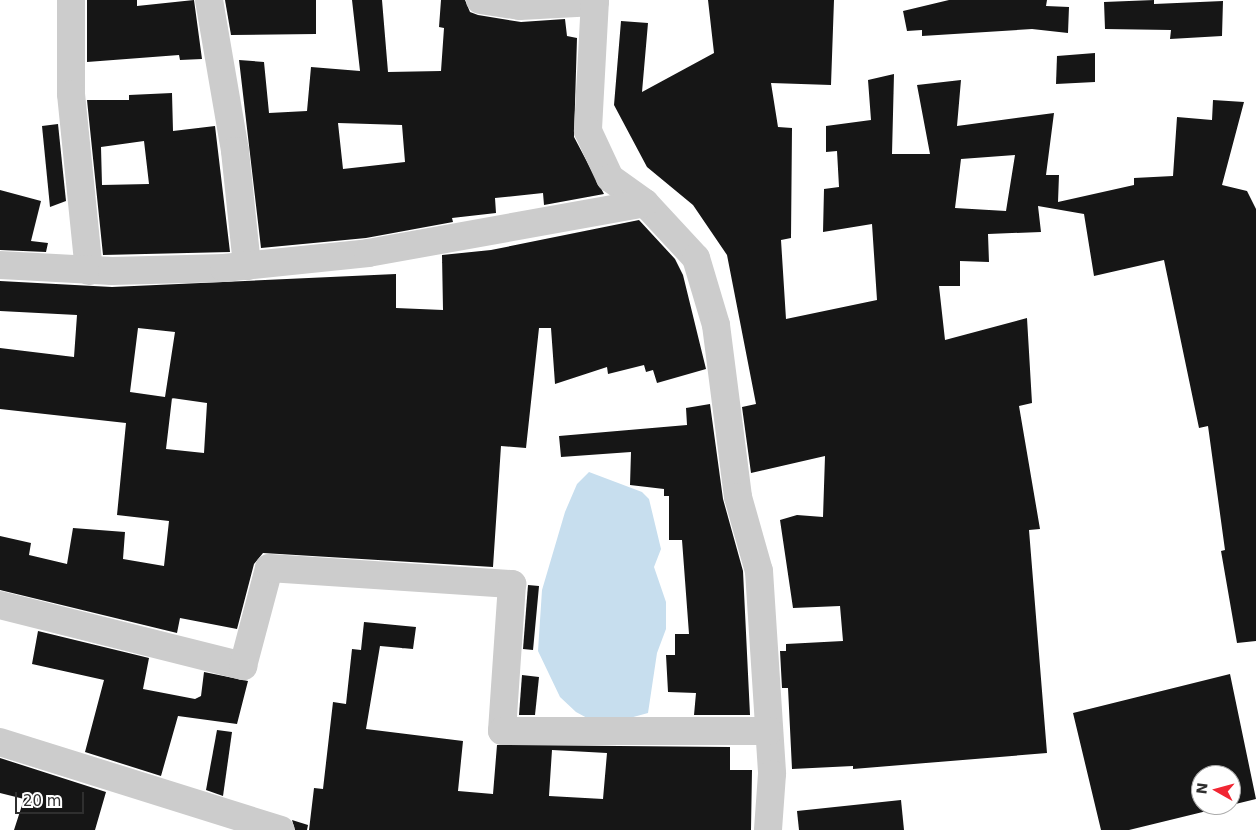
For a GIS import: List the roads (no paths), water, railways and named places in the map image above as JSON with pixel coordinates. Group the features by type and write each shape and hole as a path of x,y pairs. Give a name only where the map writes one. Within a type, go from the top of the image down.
{"street":[{"path":"71,0 71,94 88,271"},
{"path":"209,0 236,151 247,266"},
{"path":"480,0 520,6 595,1 588,131 610,178 645,203 696,258 716,325 738,497 759,571 769,731 768,830"},
{"path":"0,265 88,271 247,266 368,253 645,203"},
{"path":"0,605 244,666 268,568 512,584 502,731 769,731"},
{"path":"0,742 280,830"}],"water":[{"path":"589,472 642,492 649,499 661,549 654,567 666,602 666,629 657,653 648,713 626,719 589,719 576,712 560,697 538,651 542,590 565,512 577,484"}]}
